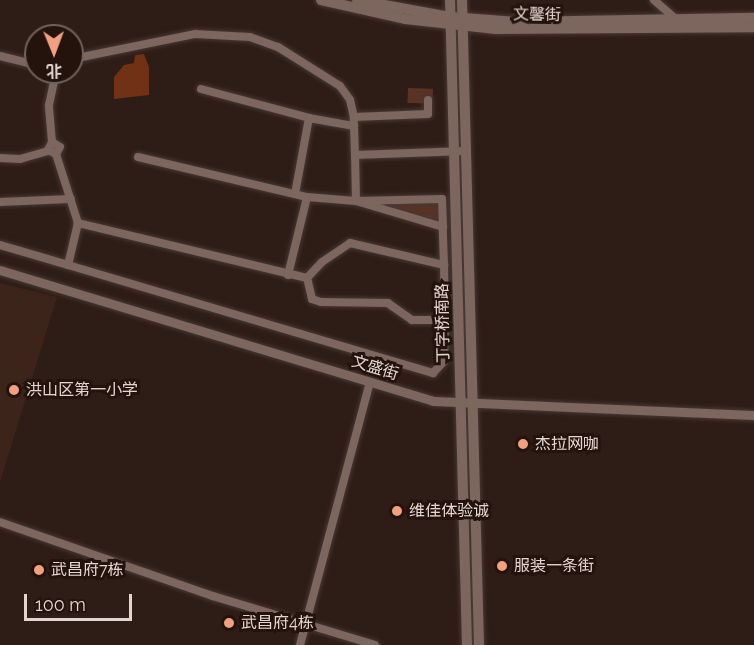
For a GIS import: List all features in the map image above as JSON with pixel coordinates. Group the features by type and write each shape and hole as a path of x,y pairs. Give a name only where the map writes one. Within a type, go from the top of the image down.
{"main road":[{"name":"文馨街","path":"321,0 451,21 562,31 754,27"},
{"name":"文馨街","path":"357,0 451,21"},
{"name":"丁字桥南路","path":"450,0 472,404 479,645"},
{"name":"丁字桥南路","path":"462,0 459,403 466,645"},
{"name":"文馨街","path":"463,22 539,23 754,18"}],"street":[{"path":"654,0 677,20"},
{"path":"84,57 195,34 250,38 278,48 340,86 350,100 354,117 356,201"},
{"path":"0,56 24,62"},
{"path":"0,158 20,159 52,153 60,147 52,142 49,105 53,84"},
{"path":"201,89 309,118 354,126"},
{"path":"354,117 428,114 428,100"},
{"path":"295,194 309,118"},
{"path":"355,154 460,151"},
{"path":"52,153 78,223 68,265"},
{"path":"0,245 433,373 444,361 442,199 356,201 307,197 138,156"},
{"path":"288,275 307,197"},
{"path":"0,202 71,199"},
{"path":"356,201 443,227"},
{"path":"78,223 307,278"},
{"path":"307,278 322,262 350,243 444,265"},
{"name":"文盛街","path":"0,270 433,401 754,415"},
{"path":"307,278 312,299 321,303 388,303 412,320 445,320"},
{"path":"300,645 370,382"},
{"path":"0,522 375,645"}],"shaded area":[{"path":"144,54 149,67 149,95 114,99 114,77 124,65 134,63 135,55"},
{"path":"408,88 433,89 432,104 407,103"},
{"path":"439,203 439,223 374,204"},
{"name":"洪山区第一小学","path":"0,283 57,297 0,482"}],"place":[{"name":"洪山区第一小学","path":"14,390"},
{"name":"杰拉网咖","path":"523,444"},
{"name":"维佳体验诚","path":"397,511"},
{"name":"服装一条街","path":"502,566"},
{"name":"武昌府7栋","path":"39,570"},
{"name":"武昌府4栋","path":"229,623"}]}
